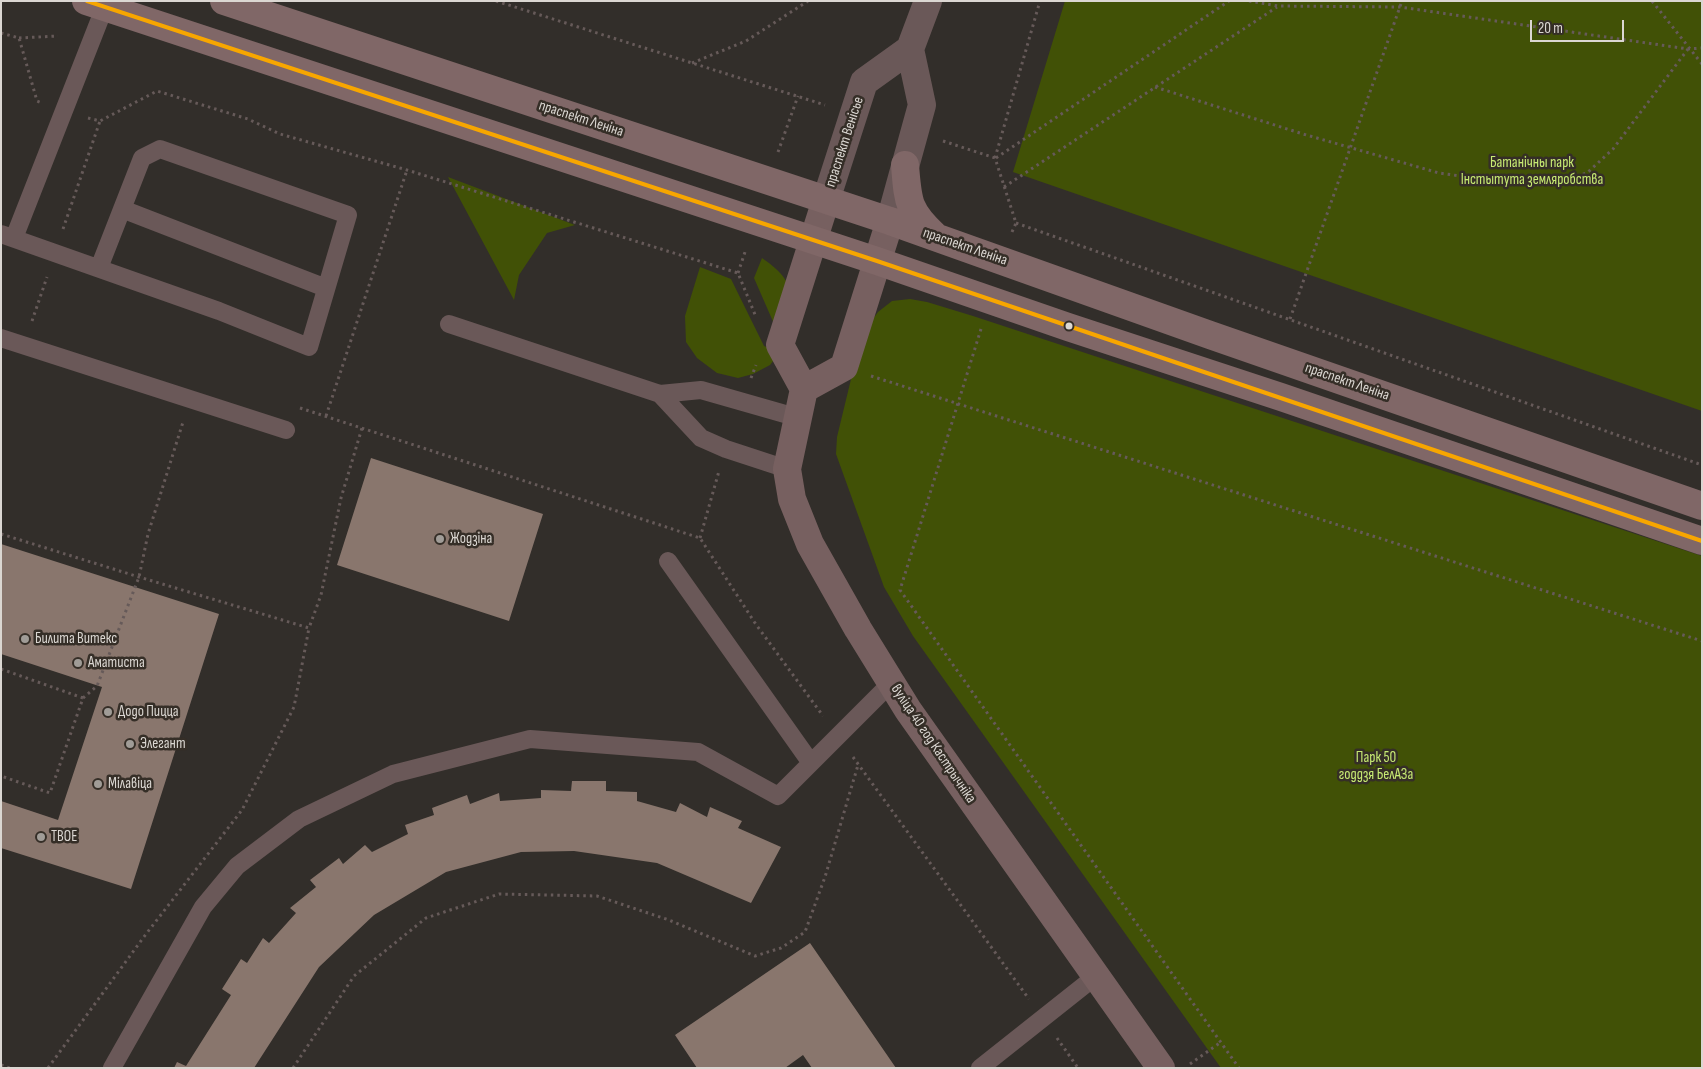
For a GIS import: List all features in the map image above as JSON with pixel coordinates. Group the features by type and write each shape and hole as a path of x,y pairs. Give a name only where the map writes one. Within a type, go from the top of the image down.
{"main road":[{"name":"праспект Леніна","path":"224,1 890,221 1702,506"},
{"path":"99,3 877,261 1702,541"},
{"path":"905,165 908,196 912,210 921,223 937,238"},
{"path":"826,200 780,345 804,389 844,368 890,221"},
{"name":"вуліца 40 год Кастрычніка","path":"804,389 787,469 792,499 810,544 908,710 1162,1068"}],"street":[{"path":"890,221 922,105 910,49 928,1"},
{"name":"праспект Венісье","path":"826,200 864,82 910,49"}],"lane":[{"path":"99,3 64,112 8,236 219,311 309,347 348,215 160,149 142,158 99,268"},
{"path":"122,209 326,288"},
{"path":"449,324 660,394 701,390 799,418"},
{"path":"1,338 286,430"},
{"path":"660,394 701,438 726,449 787,469"},
{"path":"668,561 811,763"},
{"path":"112,1068 203,907 237,866 299,820 394,774 530,739 698,752 778,796 891,683"},
{"path":"980,1068 1096,976"}],"path":[{"path":"496,1 854,113"},
{"path":"692,63 746,41 808,1"},
{"path":"1040,1 995,158 1016,223 1702,465"},
{"path":"995,158 1229,1"},
{"path":"1248,1 1278,6 1400,7 1688,48 1702,48"},
{"path":"1290,319 1402,1"},
{"path":"1652,1 1702,64"},
{"path":"1004,187 1278,6"},
{"path":"1,32 19,38 58,36"},
{"path":"19,38 37,101 64,112 100,121 157,91 248,119 280,134 407,170 738,273 759,323"},
{"path":"1155,87 1351,148 1439,173 1503,182 1561,180 1587,174 1613,149 1688,48"},
{"path":"31,325 100,121"},
{"path":"914,131 995,158"},
{"path":"407,170 326,416 700,538 756,623 1078,1068"},
{"path":"844,368 1702,641"},
{"path":"1,776 50,793 83,698 97,686 139,578 148,534 190,398"},
{"path":"958,404 900,590 1239,1068"},
{"path":"48,1068 143,938 242,810 294,707 310,628 321,595 341,498 362,428"},
{"path":"1,534 139,578 310,628"},
{"path":"1,669 83,698"},
{"path":"293,1068 354,976 426,918 499,894 597,896 669,920 755,956 781,948 805,932 825,877 858,764"},
{"path":"1186,1068 1221,1042"},
{"path":"1,1064 10,1068"}],"green space":[{"name":"Батанічны парк Інстытута земляробства","path":"1065,1 1702,1 1702,411 1013,172"},
{"path":"448,177 575,225 547,233 519,275 514,300"},
{"path":"762,258 781,274 790,289 790,303 778,333 754,278"},
{"path":"700,267 731,279 764,346 780,352 770,365 753,374 738,378 717,373 697,358 686,342 685,316"},
{"name":"Парк 50 годдзя БелАЗа","path":"910,299 927,302 973,316 1702,556 1702,1068 1221,1068 913,636 884,587 836,454 837,437 860,342 867,327 878,312 892,301"}],"building":[{"name":"Жодзіна","path":"371,458 543,514 509,621 337,565"},
{"name":"Элегант","path":"1,544 219,614 131,889 1,848 1,801 58,820 102,687 1,654"},
{"path":"572,781 606,781 606,791 637,792 637,801 676,812 680,803 707,817 710,807 742,821 738,828 781,847 751,903 657,863 574,851 521,852 446,872 374,915 319,967 254,1068 174,1068 177,1062 186,1066 231,995 222,989 241,959 247,963 263,938 269,943 296,913 290,908 316,887 310,880 339,858 343,864 365,845 372,852 408,834 405,825 434,815 432,808 467,795 470,804 499,793 500,801 541,798 541,790 571,791"},
{"path":"810,943 896,1068 812,1068 803,1055 785,1068 697,1068 675,1035"}],"transit line":[{"path":"87,1 877,261 1702,541"}],"place":[{"name":"Жодзіна","path":"440,539"},
{"name":"Билита Витекс","path":"25,639"},
{"name":"Аматиста","path":"78,663"},
{"name":"Додо Пицца","path":"108,712"},
{"name":"Элегант","path":"130,744"},
{"name":"Мілавіца","path":"98,784"},
{"name":"ТВОЕ","path":"41,837"}]}
